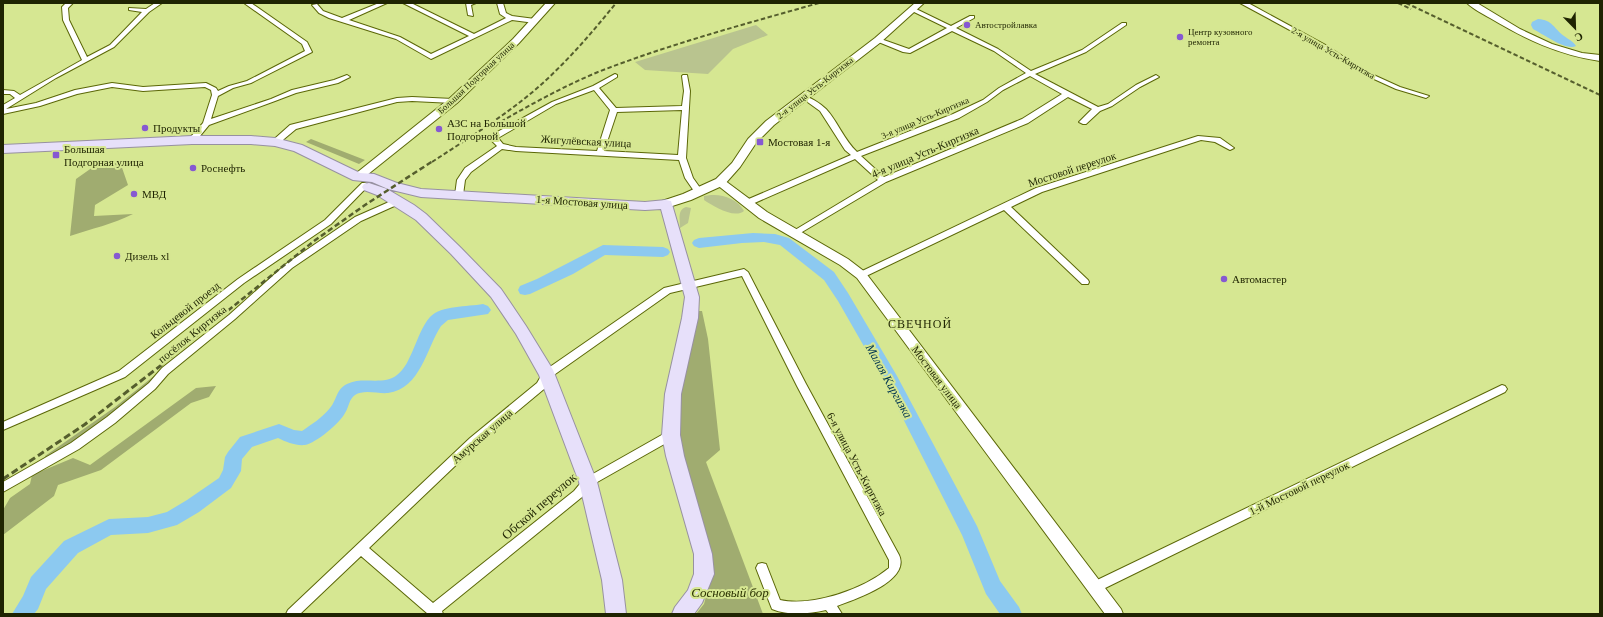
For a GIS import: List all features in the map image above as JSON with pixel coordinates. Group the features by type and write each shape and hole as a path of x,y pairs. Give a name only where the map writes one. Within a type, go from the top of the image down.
{"main road":[{"name":"Большая Подгорная улица","path":"362,181 453,101 516,41 551,3"},
{"name":"2-я улица Усть-Киргизка","path":"720,182 736,165 760,132 878,40 916,6"},
{"path":"3,149 228,139 275,142 312,154 398,201 421,218 456,251 496,293 521,330 547,374 588,482 612,580 616,614"},
{"name":"1-я Мостовая улица","path":"362,181 374,178 407,191 439,195 645,206 666,204 699,192 720,182"},
{"name":"1-я Мостовая улица","path":"421,218 419,210 420,206 430,198 439,195"},
{"path":"666,204 677,248 692,297 690,318 673,394 671,435 675,456 703,554 704,574 695,596 682,614"}],"street":[{"path":"70,3 65,7 66,20 85,60"},
{"path":"3,108 112,46 147,11 159,3"},
{"path":"215,95 231,87 249,82 308,54 310,50 306,43 247,3"},
{"path":"343,20 384,3"},
{"path":"406,3 474,36"},
{"path":"469,3 471,15"},
{"path":"500,3 503,14 511,18 535,21"},
{"name":"2-я улица Усть-Киргизка","path":"1243,3 1325,47 1365,73 1398,88 1426,96"},
{"path":"1471,3 1542,44 1568,53 1600,58"},
{"path":"315,5 321,12 331,17 398,38 431,57 511,18"},
{"path":"916,6 952,28 996,50 1039,79 1097,109"},
{"path":"131,9 147,11"},
{"path":"878,40 905,51 910,51 972,17"},
{"name":"3-я улица Усть-Киргизка","path":"747,203 855,156 956,116 985,101 1001,90 1032,73 1084,50 1124,24"},
{"path":"459,195 461,180 468,170 501,146 493,138 554,103 594,87 615,76"},
{"path":"686,76 688,91 682,158 688,178 699,192"},
{"path":"206,123 273,100 294,90 340,81 347,77"},
{"path":"1083,122 1097,109 1110,105 1138,86 1156,77"},
{"path":"3,112 38,105 75,92 115,84 143,89 206,85 214,89 215,95 206,123 192,140"},
{"path":"594,87 614,110"},
{"path":"3,92 12,92 19,98"},
{"name":"4-я улица Усть-Киргизка","path":"794,233 883,180 1025,121 1066,94"},
{"path":"804,97 817,104 827,115 841,140 855,156 883,180"},
{"path":"275,142 293,127 397,100 412,99 453,101"},
{"path":"614,110 686,108"},
{"path":"600,152 614,110"},
{"name":"Мостовой переулок","path":"861,275 1039,190 1201,138 1217,140 1230,148"},
{"name":"Жигулёвская улица","path":"501,146 516,149 600,152 682,158"},
{"name":"Кольцевой проезд","path":"3,426 122,374 241,281 328,222 362,181"},
{"name":"Мостовая улица","path":"720,182 747,203 794,233 844,262 861,275 1116,614"},
{"name":"посёлок Киргизка","path":"3,487 74,446 111,420 152,386 165,371 232,317 290,266 358,219 398,201"},
{"path":"1005,206 1085,282"},
{"name":"6-я улица Усть-Киргизка","path":"689,284 744,272 802,386 895,559 893,571 832,609 792,609 776,605 762,568"},
{"name":"Амурская улица","path":"292,614 474,441 541,386 547,374 667,290 689,284"},
{"name":"1-й Мостовой переулок","path":"1096,587 1502,389"},
{"name":"Обской переулок","path":"435,612 578,494 588,482 671,435"},
{"path":"362,548 435,612"}],"green space":[{"path":"756,25 768,35 733,49 708,74 645,70 635,62"},
{"path":"311,139 365,160 359,164 306,142"},
{"path":"120,162 128,185 95,205 94,216 133,214 110,224 70,236 76,179 93,167"},
{"path":"720,195 730,198 738,203 744,211 735,214 724,211 704,200 704,196"},
{"path":"683,208 691,208 688,223 680,228 680,213"},
{"name":"Сосновый бор","path":"695,311 702,311 708,339 720,450 706,462 763,614 696,614 704,604 711,577 679,454 677,394"},
{"path":"154,376 156,378 110,418 45,460 45,456 115,407"},
{"path":"216,386 209,397 191,403 101,470 58,485 54,496 3,535 3,510 10,498 30,484 32,475 73,458 90,465 196,388"}],"water":[{"path":"1538,19 1550,23 1576,46 1566,46 1533,29 1531,25 1532,22"}],"waterway":[{"name":"Малая Киргизка","path":"699,243 753,238 784,241 829,276 843,297 891,380 970,532 993,587 1012,614"},
{"name":"Малая Киргизка","path":"525,290 568,270 603,250 663,252"},
{"name":"Малая Киргизка","path":"22,614 31,602 38,583 71,547 109,527 148,525 171,519 193,506 225,483 232,471 234,457 246,442 279,431 293,437 304,438 330,420 339,409 345,394 351,389 362,386 391,386 404,378 416,360 430,329 441,317 457,313 483,310"}],"railway":[{"path":"432,162 498,119 535,90 557,70 616,3"},
{"path":"495,125 558,90 598,72 680,43 819,3"},
{"path":"1398,3 1411,9"},
{"path":"1406,3 1600,95"},
{"path":"162,364 314,241 365,205 433,161"},
{"path":"3,479 84,425 164,363"}],"place":[{"name":"Автостройлавка","path":"967,25"},
{"name":"Центр кузовного ремонта","path":"1180,37"},
{"name":"Продукты","path":"145,128"},
{"name":"АЗС на Большой Подгорной","path":"439,129"},
{"name":"Мостовая 1-я","path":"760,142"},
{"name":"Большая Подгорная улица","path":"56,155"},
{"name":"Роснефть","path":"193,168"},
{"name":"МВД","path":"134,194"},
{"name":"Дизель xl","path":"117,256"},
{"name":"Автомастер","path":"1224,279"}],"district":[{"name":"СВЕЧНОЙ","path":"920,324"}]}
